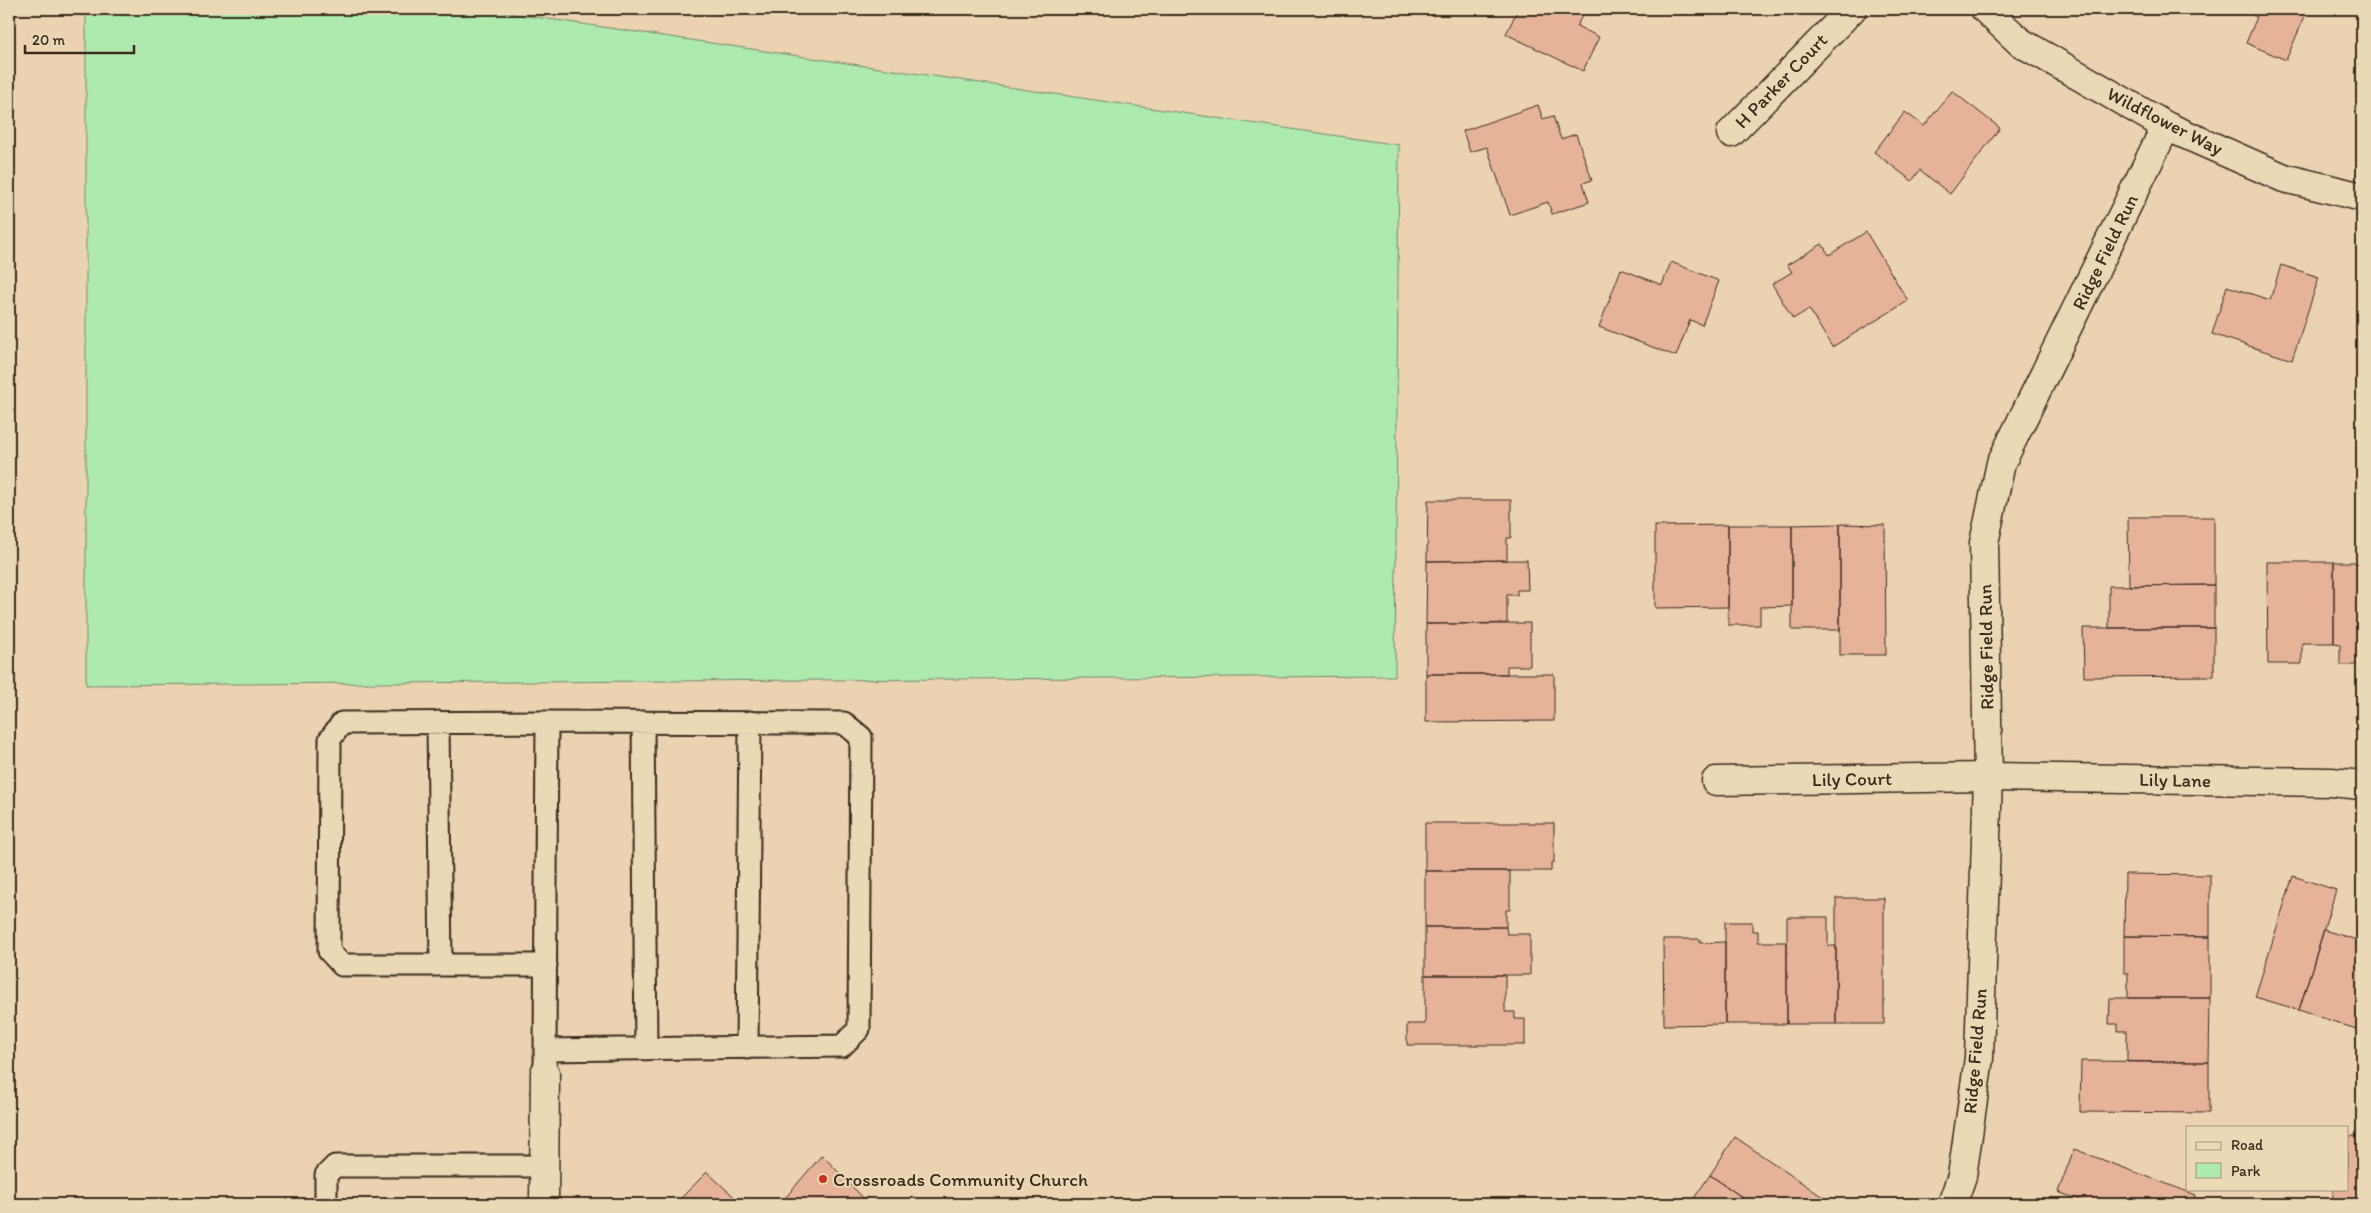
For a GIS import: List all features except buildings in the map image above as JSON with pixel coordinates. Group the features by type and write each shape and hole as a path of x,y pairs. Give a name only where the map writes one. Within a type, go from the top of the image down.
{"street":[{"name":"H Parker Court","path":"1731,133 1852,9"},
{"name":"Wildflower Way","path":"1985,9 2020,42 2166,126 2284,178 2362,197"},
{"name":"Ridge Field Run","path":"1952,1204 1962,1176 1979,1058 1988,777 1984,543 2001,464 2166,126"},
{"name":"Lily Court","path":"1716,781 1988,777"},
{"name":"Lily Lane","path":"1988,777 2331,782 2362,785"},
{"path":"544,1204 545,1061"}],"lane":[{"path":"438,722 441,966"},
{"path":"546,966 342,966 329,951 330,739 342,723 438,722 547,722 644,722 750,722 844,723 861,737 859,1028 842,1046 646,1049 545,1061 546,966 547,722"},
{"path":"644,722 646,1049"},
{"path":"747,1048 750,722"},
{"path":"326,1204 326,1175 335,1166 544,1166"}],"green space":[{"path":"86,9 481,9 1399,145 1395,676 86,685"}],"place":[{"name":"Crossroads Community Church","path":"823,1179"}]}
